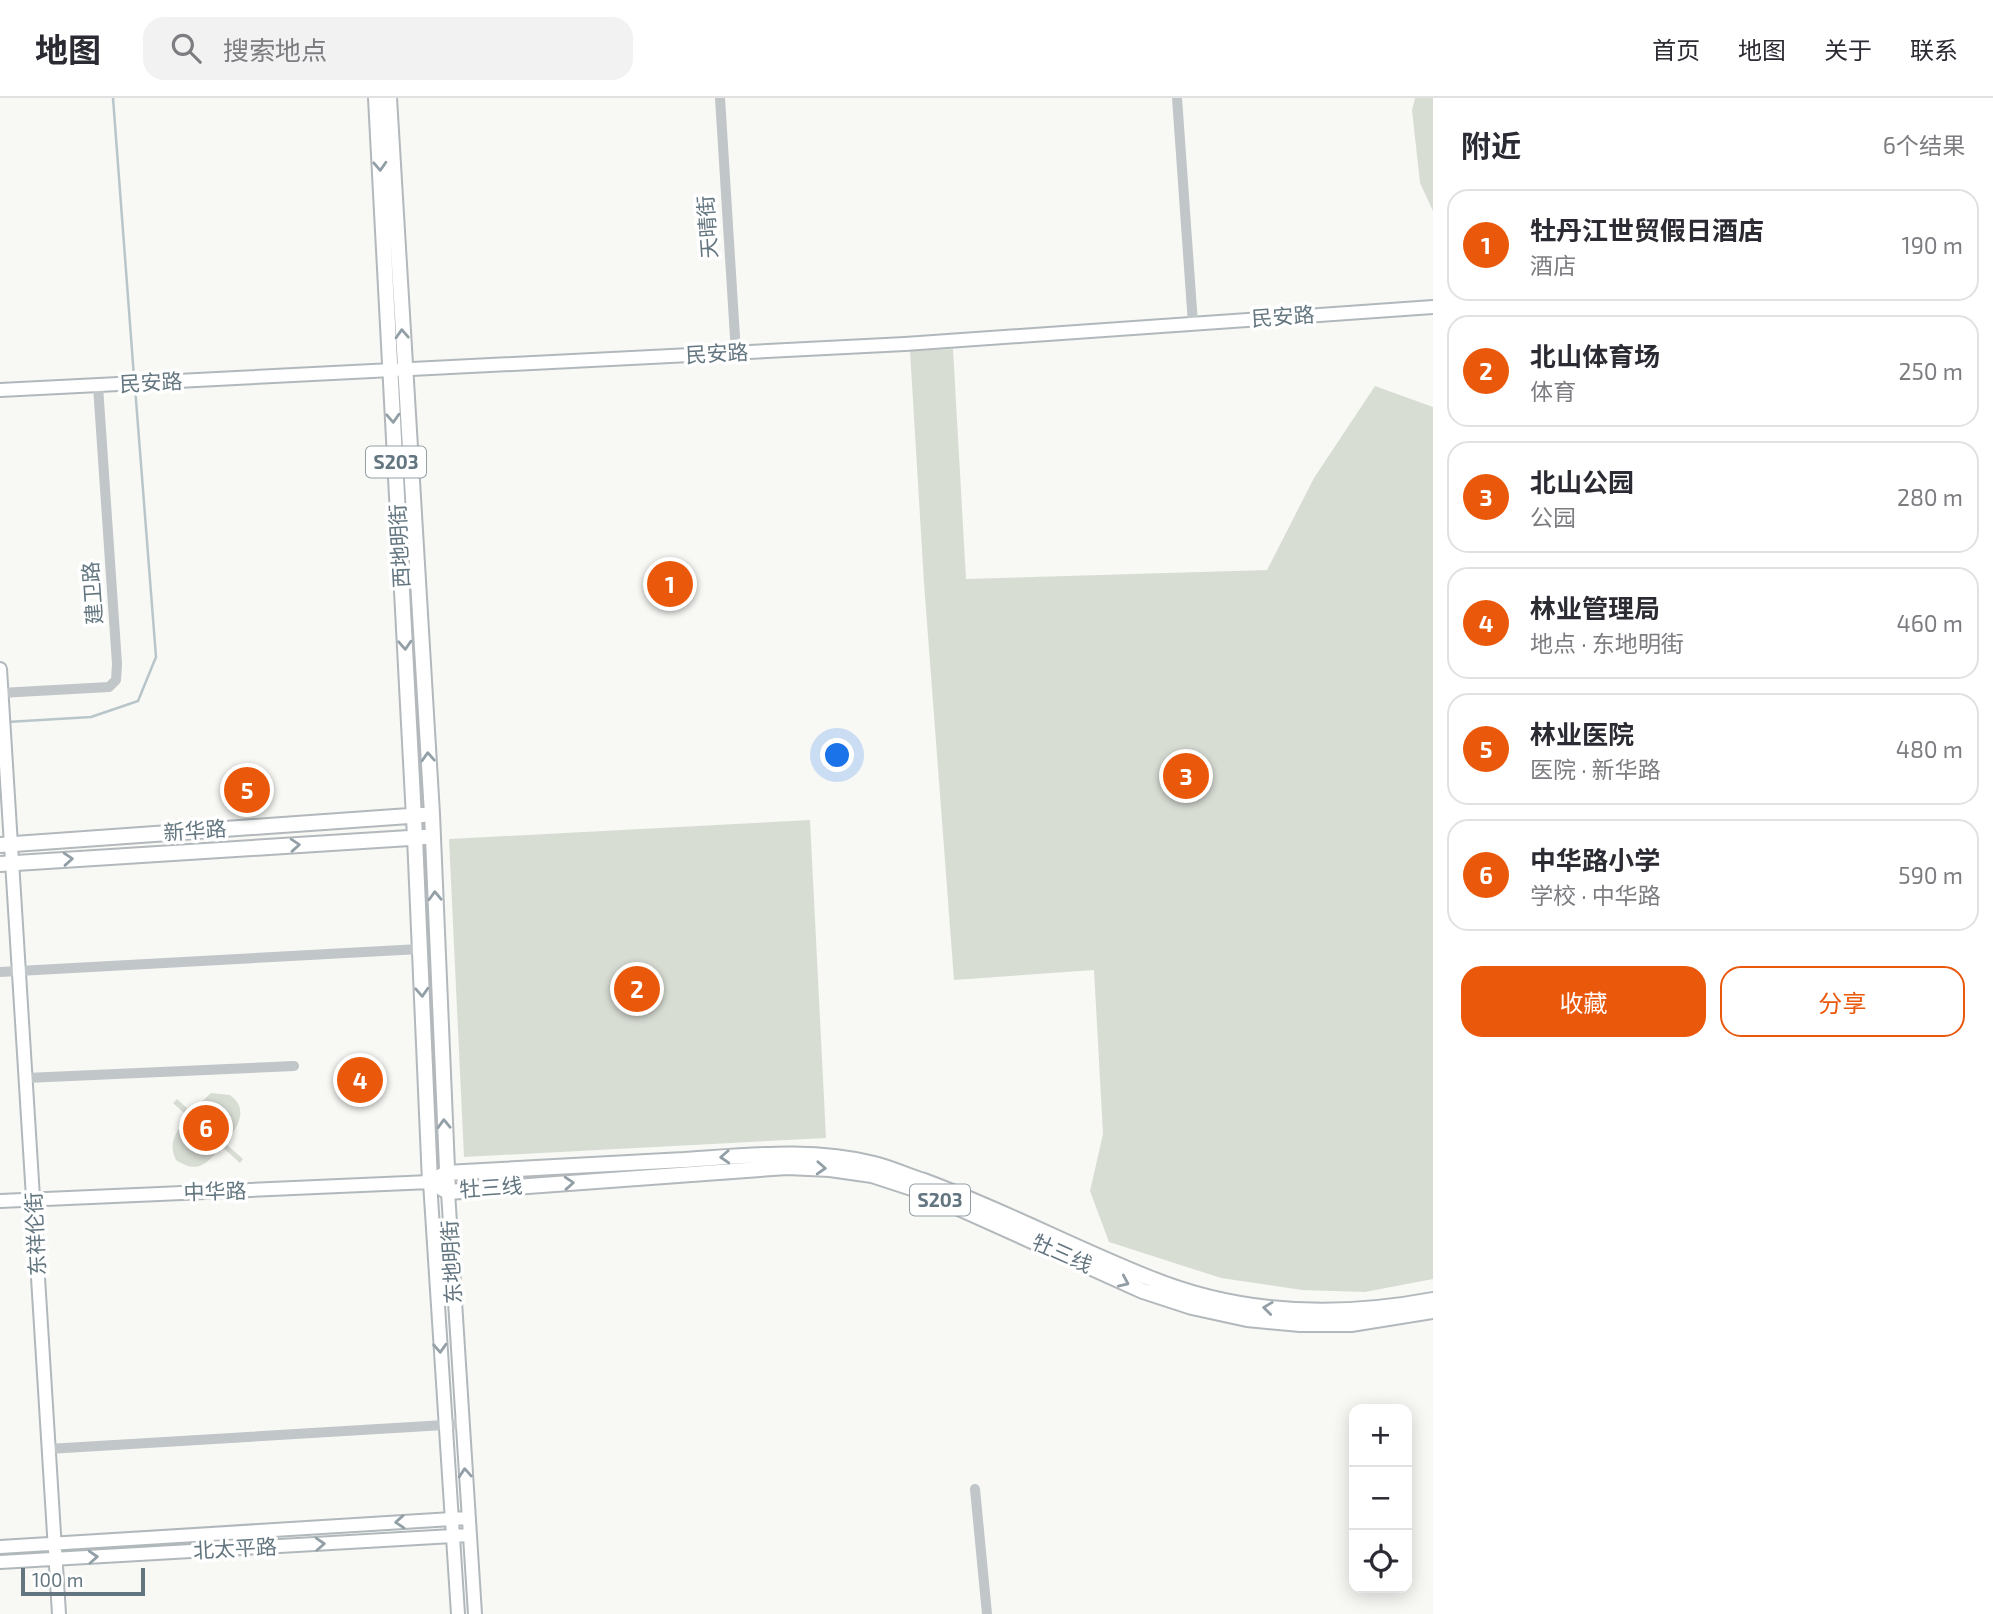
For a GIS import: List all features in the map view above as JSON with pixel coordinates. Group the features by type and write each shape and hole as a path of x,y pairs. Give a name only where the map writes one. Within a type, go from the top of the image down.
{"main road":[{"name":"西地明街","path":"376,98 432,825"},
{"name":"西地明街","path":"389,98 414,826"},
{"name":"新华路","path":"7,854 432,825"},
{"path":"7,854 432,825"},
{"name":"东地明街","path":"432,825 448,1192"},
{"name":"东地明街","path":"414,826 430,1182"},
{"name":"牡三线","path":"430,1182 446,1173 724,1157 833,1155 875,1164 951,1192 1149,1278 1196,1293 1250,1306 1301,1312 1352,1312 1433,1300"},
{"name":"牡三线","path":"430,1182 448,1192 787,1167 830,1168 872,1175 921,1191 1143,1291 1192,1307 1247,1319 1300,1324 1351,1324 1433,1311"}],"street":[{"name":"天晴街","path":"720,98 736,353"},
{"path":"1178,98 1193,324"},
{"name":"民安路","path":"0,390 918,343 1433,307"},
{"name":"建卫路","path":"1,693 109,687 116,680 98,386"},
{"name":"东祥伦街","path":"0,669 7,854 19,971 59,1614"},
{"path":"0,972 420,949"},
{"path":"26,1078 295,1066"},
{"name":"中华路","path":"0,1201 430,1182"},
{"name":"东地明街","path":"430,1182 458,1614"},
{"name":"东地明街","path":"448,1192 475,1614"},
{"path":"48,1449 461,1424"},
{"path":"975,1489 987,1614"},
{"name":"北太平路","path":"0,1546 468,1518"},
{"name":"北太平路","path":"0,1562 470,1535"}],"shaded area":[{"path":"1415,98 1433,98 1433,211 1420,183 1412,110"},
{"path":"953,349 966,579 1267,570 1314,478 1375,386 1433,407 1433,1279 1365,1292 1302,1290 1221,1278 1109,1242 1090,1191 1103,1134 1094,970 954,980 924,583 910,351"},
{"path":"810,820 826,1138 464,1157 449,839"},
{"path":"211,1093 230,1095 239,1107 240,1119 225,1143 243,1159 240,1163 222,1147 202,1165 191,1167 176,1160 173,1154 173,1142 177,1132 188,1117 173,1103 177,1099 191,1112"}],"waterway":[{"path":"113,98 134,377"},
{"path":"7,722 91,717 138,701 156,657 135,387"}],"place":[{"name":"牡丹江世贸假日酒店","path":"670,584"},
{"name":"北山公园","path":"1186,776"},
{"name":"林业医院","path":"247,790"},
{"name":"北山体育场","path":"637,989"},
{"name":"林业管理局","path":"360,1080"},
{"name":"中华路小学","path":"206,1128"}]}
